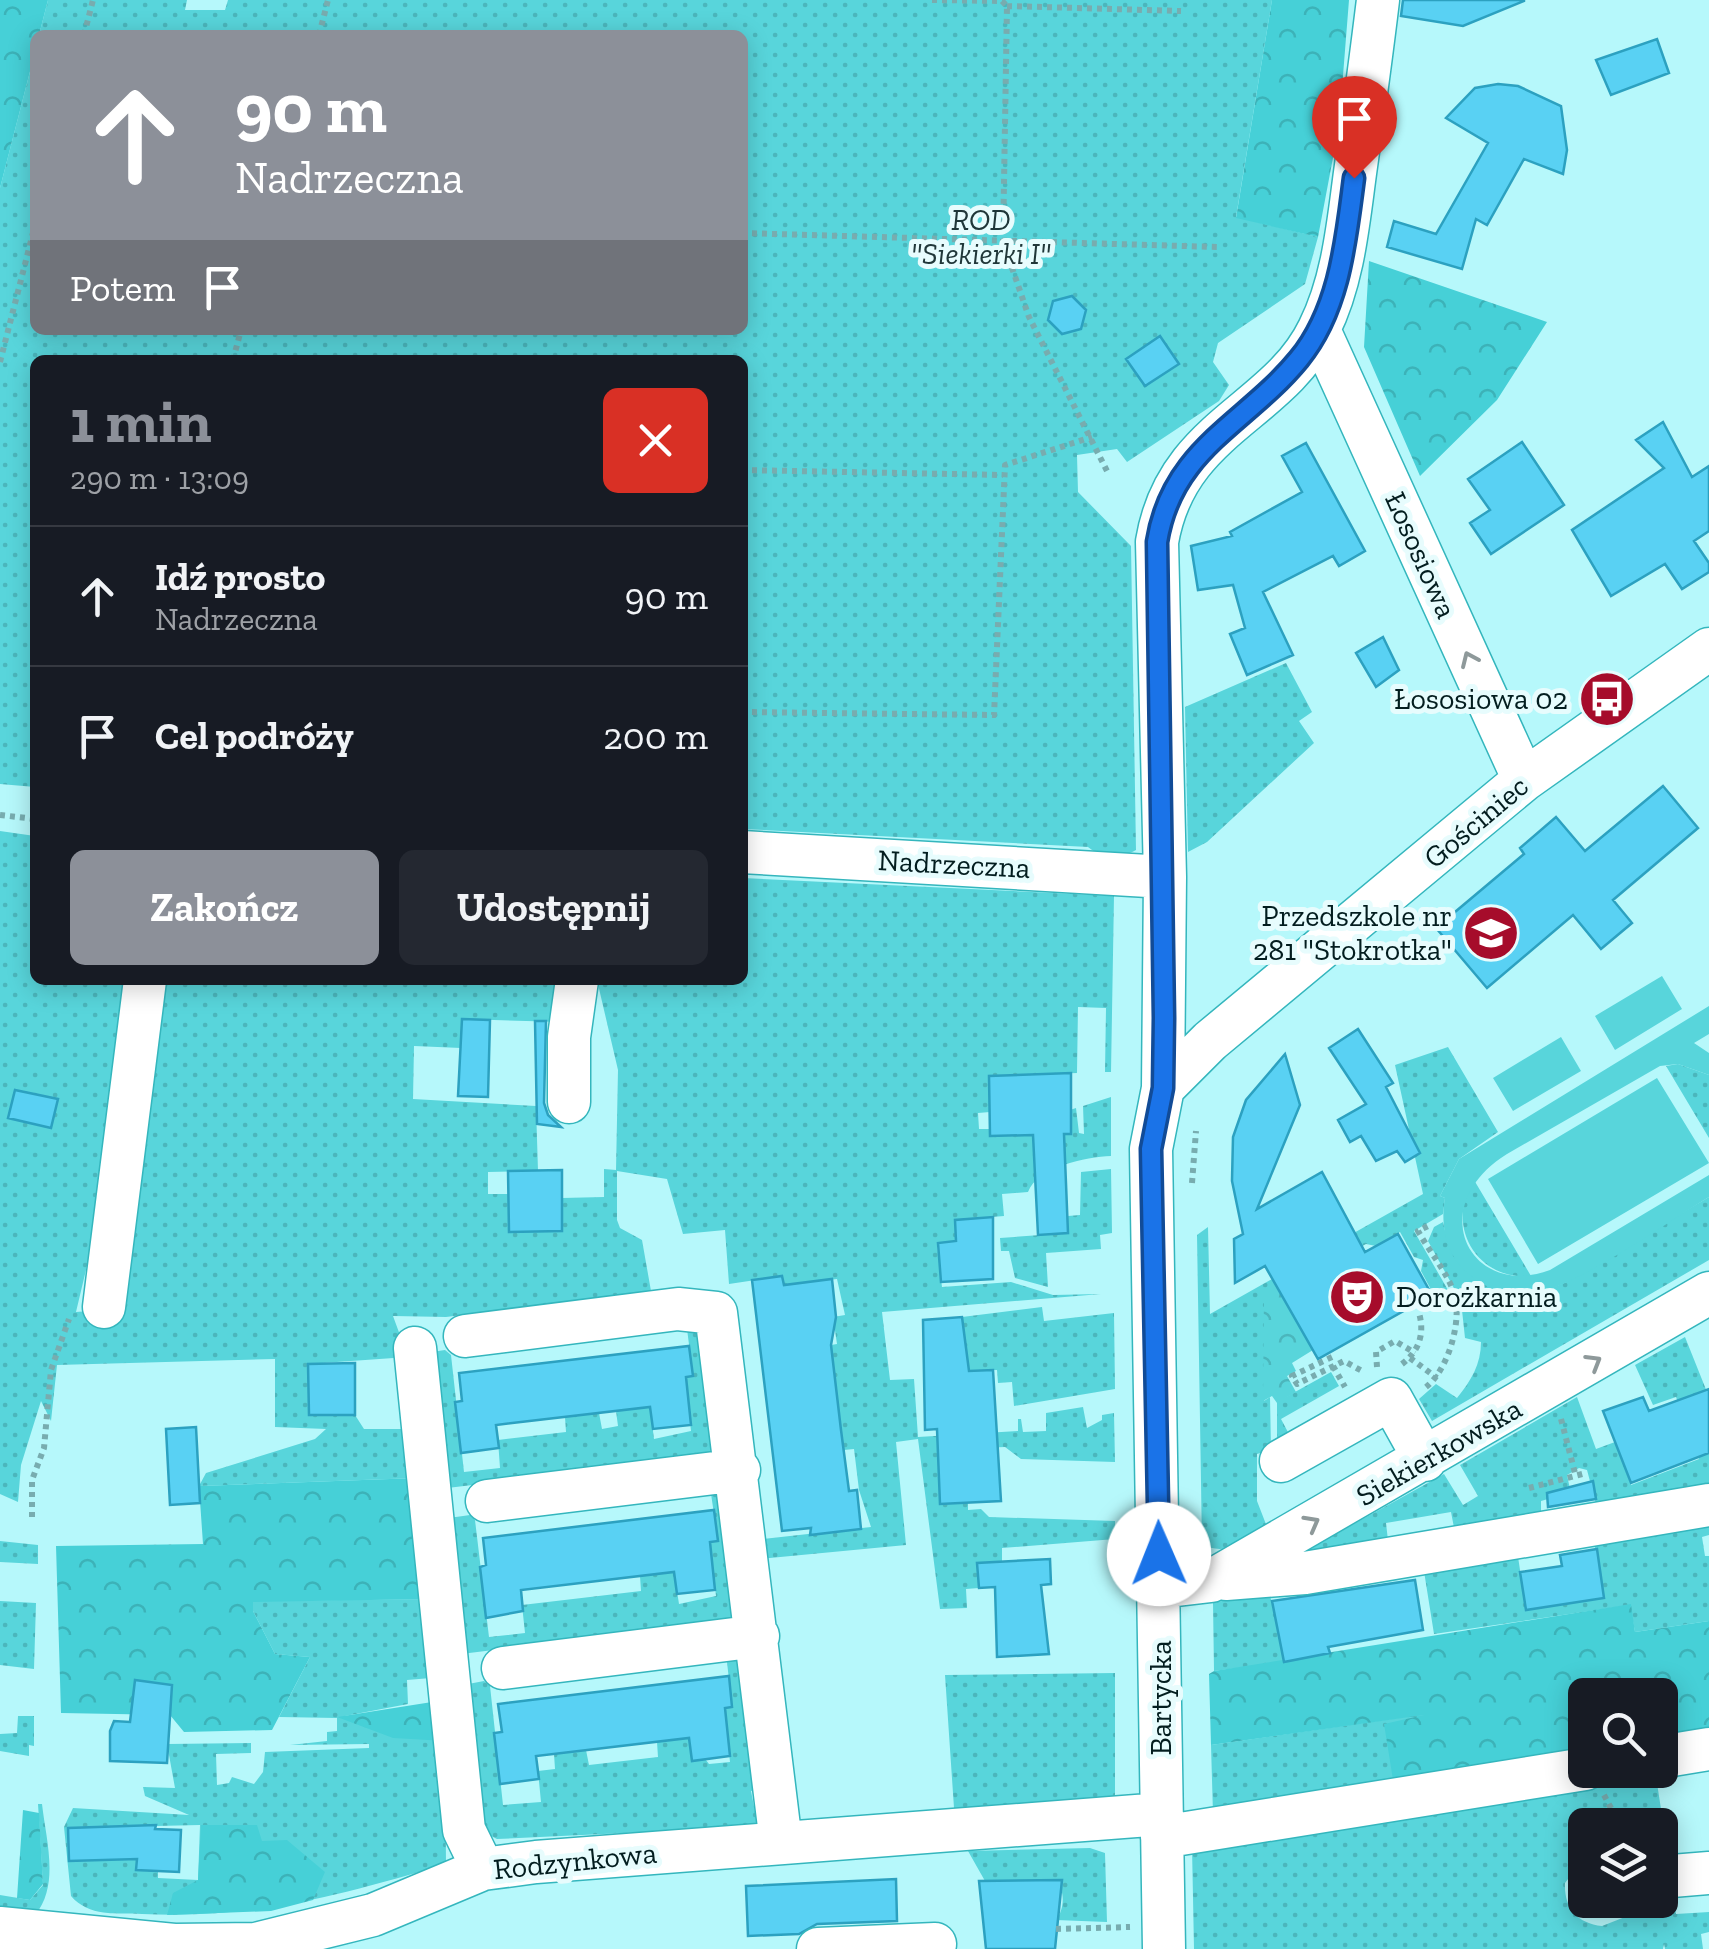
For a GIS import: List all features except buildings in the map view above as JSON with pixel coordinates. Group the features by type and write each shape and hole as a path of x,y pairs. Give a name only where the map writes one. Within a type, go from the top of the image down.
{"street":[{"path":"1163,1088 1165,877 1157,542 1161,516 1196,454 1298,360 1319,330 1344,249 1378,0"},
{"name":"Łososiowa","path":"1319,330 1524,780"},
{"name":"Gościniec","path":"1163,1088 1231,1022 1524,780 1709,649"},
{"name":"Nadrzeczna","path":"748,852 1165,877"},
{"path":"104,1306 144,985"},
{"path":"569,1102 569,1037 577,985"},
{"name":"Bartycka","path":"1163,1088 1151,1149 1164,1949"},
{"name":"Siekierkowska","path":"1160,1587 1211,1580 1709,1294"},
{"path":"465,1336 678,1308 716,1313 781,1843"},
{"path":"415,1348 464,1830 483,1869"},
{"path":"1281,1461 1390,1399 1425,1460"},
{"path":"487,1501 738,1470"},
{"path":"1211,1580 1305,1573 1709,1505"},
{"path":"503,1668 758,1636"},
{"path":"1678,1754 1709,1749"},
{"name":"Rodzynkowa","path":"0,1928 174,1945 256,1944 373,1915 483,1869 781,1843 1162,1826 1568,1771"},
{"path":"1678,1876 1709,1874"},
{"path":"818,1949 934,1944"}],"path":[{"path":"85,30 93,0"},
{"path":"320,30 328,0"},
{"path":"932,0 1180,10"},
{"path":"1004,2 1003,242 1029,317 1107,471"},
{"path":"748,234 1218,247"},
{"path":"0,362 30,245"},
{"path":"748,712 994,716 1004,465 1092,436"},
{"path":"748,470 1003,475"},
{"path":"0,815 30,818"},
{"path":"1192,1200 1198,1124"},
{"path":"1332,1357 1292,1376 1296,1384 1343,1359 1358,1370 1381,1373 1376,1352 1395,1341 1437,1378 1453,1339 1455,1295 1418,1231 1432,1224"},
{"path":"32,1517 32,1480 44,1448 51,1370 72,1312 104,1306"},
{"path":"1398,1367 1412,1355 1423,1328 1420,1313"},
{"path":"1558,1408 1574,1472"},
{"path":"1529,1488 1559,1482 1574,1472 1586,1473"},
{"path":"1056,1929 1106,1928"}],"green space":[{"path":"0,0 48,0 40,30 30,30 30,71 0,188"},
{"name":"ROD \"Siekierki I\"","path":"48,0 187,0 185,10 225,10 228,0 1272,0 1236,217 1318,237 1305,284 1218,343 1213,362 1229,385 1219,401 1127,462 1117,449 1077,455 1078,492 1131,546 1136,850 1111,857 1088,847 748,829 748,355 30,355 30,787 0,784 0,188 30,71 30,335 748,335 748,30 40,30"},
{"path":"1272,0 1349,0 1339,126 1318,237 1236,218"},
{"path":"1369,261 1547,322 1497,400 1420,476 1364,347"},
{"path":"1286,663 1312,712 1299,721 1314,743 1207,842 1188,852 1185,707"},
{"path":"0,831 30,835 30,985 126,985 99,1215 76,1312 114,1309 160,985 568,985 562,1022 462,1019 461,1048 414,1046 413,1099 536,1106 538,1171 488,1172 488,1194 509,1194 509,1232 562,1231 562,1198 604,1197 604,1169 616,1170 618,1070 598,985 748,985 748,878 1114,896 1111,1072 1105,1072 1106,1008 1078,1007 1077,1073 989,1076 990,1112 978,1113 979,1129 990,1129 991,1136 1076,1108 1079,1133 1084,1134 1083,1106 1111,1097 1111,1156 1064,1165 1041,1176 1028,1192 1002,1194 1004,1216 955,1220 956,1241 937,1244 942,1287 1011,1282 1053,1295 1101,1294 882,1312 890,1380 914,1379 918,1437 1018,1431 1018,1419 1023,1432 1046,1431 1046,1413 1083,1407 1087,1428 1102,1420 1102,1415 1114,1413 1115,1462 1021,1459 1005,1447 957,1449 957,1456 938,1458 940,1503 968,1503 968,1510 981,1509 989,1517 1115,1521 1115,1539 1002,1548 1002,1561 977,1563 979,1588 966,1589 967,1608 940,1609 918,1439 896,1442 906,1545 760,1559 763,1539 871,1527 859,1490 854,1449 844,1450 831,1345 837,1344 833,1317 845,1315 837,1279 784,1285 782,1276 729,1284 725,1230 683,1234 667,1179 617,1171 617,1220 620,1228 642,1240 651,1291 446,1317 393,1316 408,1357 308,1364 309,1415 355,1415 364,1429 413,1429 417,1478 199,1486 206,1473 315,1439 326,1429 275,1427 275,1359 57,1365 51,1421 41,1401 21,1465 18,1502 0,1494"},
{"path":"1662,976 1682,1009 1615,1050 1595,1016"},
{"path":"1709,1006 1709,1034 1694,1043 1709,1053 1709,1075 1678,1064 1660,1066 1507,1154 1481,1175 1467,1198 1462,1221 1467,1243 1479,1260 1497,1272 1521,1276 1550,1270 1709,1175 1709,1197 1592,1269 1545,1291 1526,1295 1503,1293 1462,1268 1450,1250 1443,1219 1445,1198 1440,1196 1459,1159"},
{"path":"1561,1037 1581,1071 1513,1111 1493,1078"},
{"path":"1448,1047 1498,1132 1459,1159 1440,1196 1445,1198 1443,1214 1414,1231 1452,1297 1430,1309 1425,1302 1434,1295 1421,1271 1423,1260 1414,1257 1400,1232 1376,1246 1366,1244 1309,1276 1264,1401 1270,1397 1271,1450 1257,1454 1257,1501 1269,1532 1227,1548 1210,1548 1202,1544 1197,1235 1208,1227 1210,1314 1423,1194 1395,1065"},
{"path":"1678,1064 1709,1075 1709,1138 1666,1066"},
{"path":"1657,1078 1709,1163 1538,1264 1488,1179"},
{"path":"1111,1169 1112,1233 1100,1235 1101,1249 1046,1253 1048,1287 1015,1278 1009,1251 1001,1251 1000,1238 1068,1233 1068,1216 1080,1215 1081,1172"},
{"path":"1474,1180 1531,1276 1495,1269 1471,1247 1463,1215"},
{"path":"1709,1197 1709,1260 1432,1421 1419,1399 1436,1384 1457,1398 1474,1372 1481,1342 1465,1338 1461,1301 1428,1241 1434,1227 1443,1222 1449,1244 1472,1276 1488,1286 1525,1293 1566,1282"},
{"path":"1277,1286 1313,1350 1292,1363 1296,1371 1287,1376 1296,1392 1277,1403 1272,1396 1263,1401 1264,1293"},
{"path":"1042,1307 1044,1321 1114,1313 1115,1389 1014,1406 1012,1382 998,1383 997,1370 969,1371 962,1317"},
{"path":"686,1321 703,1330 716,1446 703,1457 439,1489 425,1353 445,1350 451,1355 464,1472 500,1468 498,1440 566,1432 565,1417 599,1413 602,1429 618,1426 616,1411 650,1407 654,1439 691,1431 685,1377 693,1376"},
{"path":"1685,1337 1709,1397 1709,1495 1599,1515 1587,1470 1579,1468 1567,1475 1570,1489 1547,1493 1548,1499 1541,1501 1541,1516 1456,1538 1451,1512 1386,1523 1389,1549 1287,1561 1444,1474 1463,1505 1478,1496 1460,1465 1577,1397 1596,1449 1615,1442 1631,1485 1699,1459 1676,1397 1653,1405 1635,1365"},
{"path":"1331,1372 1339,1386 1281,1419 1290,1436 1277,1450 1277,1402"},
{"path":"417,1478 429,1599 253,1602 253,1611 275,1654 310,1657 272,1730 184,1732 170,1715 61,1713 56,1546 203,1544 199,1486"},
{"path":"710,1487 722,1495 736,1611 727,1622 461,1654 442,1519 470,1515 475,1520 489,1637 525,1633 522,1605 641,1591 640,1576 674,1572 679,1604 716,1596 710,1542 718,1541"},
{"path":"1709,1513 1709,1535 1702,1537 1705,1556 1709,1556 1709,1621 1635,1632 1630,1605 1434,1634 1423,1565 1517,1550 1526,1610 1604,1598 1593,1537"},
{"path":"0,1541 38,1545 38,1564 0,1562"},
{"path":"1269,1590 1284,1662 1214,1671 1213,1603"},
{"path":"429,1599 431,1678 407,1680 408,1704 345,1716 445,1741 446,1864 332,1895 260,1909 183,1915 113,1913 86,1908 71,1896 64,1827 73,1808 189,1815 145,1796 143,1787 175,1788 167,1744 251,1743 251,1753 216,1754 217,1785 229,1783 232,1777 254,1784 263,1772 265,1752 369,1748 369,1744 290,1745 327,1741 327,1732 337,1731 337,1718 279,1717 310,1657 275,1654 253,1611 253,1601","holes":["200,1825 198,1880 158,1878 158,1871 137,1870 137,1858 69,1828"]},
{"path":"0,1601 36,1603 34,1669 0,1665"},
{"path":"1631,1604 1635,1632 1709,1621 1709,1739 1678,1745 1678,1678 1568,1678 1568,1765 1393,1780 1384,1724 1424,1715 1211,1745 1209,1674"},
{"path":"726,1653 742,1660 757,1790 751,1791 757,1822 752,1827 497,1839 479,1830 463,1685 484,1681 490,1686 503,1805 541,1802 538,1771 555,1769 554,1754 586,1750 589,1765 658,1757 657,1742 689,1738 709,1764 730,1762 724,1708 732,1707"},
{"path":"1115,1673 1115,1800 954,1808 945,1675"},
{"path":"432,1702 445,1741 393,1738 337,1717"},
{"path":"1453,1710 1464,1779 1213,1814 1211,1745"},
{"path":"18,1716 34,1716 34,1746 29,1745 29,1756 0,1751 0,1734 17,1733"},
{"path":"1568,1786 1658,1788 1661,1808 1568,1808 1568,1918 1602,1926 1622,1918 1678,1918 1678,1914 1709,1912 1709,1932 1701,1934 1703,1949 1665,1949 1664,1944 1663,1949 1194,1949 1192,1847 1362,1823"},
{"path":"38,1804 42,1804 48,1847 49,1876 43,1903 35,1915 0,1917 0,1895 30,1900 43,1885"},
{"path":"23,1810 39,1813 43,1884 30,1900 17,1898"},
{"path":"201,1825 257,1825 262,1841 287,1840 325,1872 313,1900 271,1911 167,1915 173,1893 198,1880"},
{"path":"1090,1848 1105,1853 1107,1922 1056,1920 1063,1900 1056,1880 985,1881 968,1851"}],"place":[{"name":"Łososiowa 02","path":"1607,699"},
{"name":"Przedszkole nr 281 \"Stokrotka\"","path":"1491,933"},
{"name":"Dorożkarnia","path":"1357,1297"}],"route":[{"path":"1159,1554 1151,1149 1163,1088 1165,877 1157,542 1161,516 1196,454 1298,360 1319,330 1344,249 1354,178"}]}
